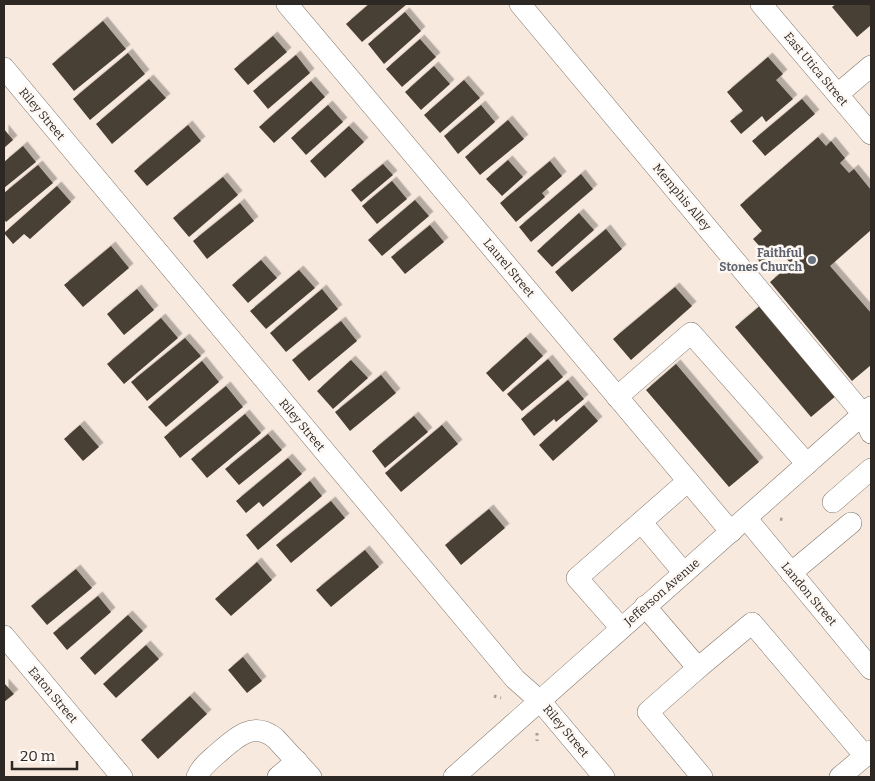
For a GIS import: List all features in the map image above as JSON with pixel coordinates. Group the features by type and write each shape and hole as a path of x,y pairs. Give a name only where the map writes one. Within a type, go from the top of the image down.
{"street":[{"name":"Laurel Street","path":"286,4 688,481 738,525"},
{"name":"Memphis Alley","path":"520,4 867,410 871,433"},
{"name":"East Utica Street","path":"761,4 871,134"},
{"path":"838,94 871,66"},
{"name":"Riley Street","path":"4,68 515,679 541,702 604,777"},
{"path":"617,397 691,332 807,464"},
{"name":"Jefferson Avenue","path":"454,777 541,702 621,628 867,410"},
{"path":"834,502 871,469"},
{"path":"621,628 577,578 688,481"},
{"path":"642,523 684,573"},
{"path":"791,573 851,523"},
{"name":"Landon Street","path":"738,525 791,573 869,662"},
{"path":"646,606 698,668"},
{"path":"702,777 648,712 752,623 868,753 840,777"},
{"name":"Eaton Street","path":"4,636 122,777"},
{"path":"196,777 204,765 236,737 256,729 269,732 311,777"},
{"path":"278,777 296,761"}],"path":[{"path":"780,519 785,520"},
{"path":"494,696 501,698"},
{"path":"537,733 537,741"}],"building":[{"path":"369,4 407,4 362,42 346,24"},
{"path":"836,4 871,4 871,25 857,37 832,7"},
{"path":"405,12 421,31 384,64 368,44"},
{"path":"103,21 126,49 74,91 52,64"},
{"path":"273,36 287,52 248,85 234,69"},
{"path":"420,39 436,57 402,87 386,69"},
{"path":"128,53 145,74 90,120 73,99"},
{"path":"296,55 310,73 268,109 253,91"},
{"path":"768,57 783,74 776,80 793,99 766,122 762,116 741,134 730,121 743,111 727,92"},
{"path":"434,66 450,84 421,110 405,92"},
{"path":"149,79 166,98 112,144 96,124"},
{"path":"464,80 480,98 440,133 424,115"},
{"path":"311,81 325,97 274,143 259,127"},
{"path":"802,99 815,114 765,156 752,141"},
{"path":"328,105 343,122 306,155 291,138"},
{"path":"481,105 495,122 458,154 444,136"},
{"path":"508,120 524,139 480,175 465,157"},
{"path":"188,125 201,141 147,186 134,171"},
{"path":"349,126 364,142 325,178 310,161"},
{"path":"4,129 13,140 4,148"},
{"name":"Faithful Stones Church","path":"818,137 826,146 831,141 845,158 840,163 849,173 854,169 871,190 871,230 830,266 871,313 871,365 852,381 770,282 791,264 780,251 763,266 755,256 763,250 753,239 762,231 740,205"},
{"path":"23,146 36,162 4,188 4,162"},
{"path":"508,160 523,177 502,196 486,179"},
{"path":"550,161 562,176 542,193 545,197 516,222 500,203"},
{"path":"383,164 393,175 361,202 351,190"},
{"path":"38,165 53,183 6,222 4,219 4,193"},
{"path":"581,174 593,189 531,242 519,227"},
{"path":"223,177 238,195 189,237 173,218"},
{"path":"392,181 407,199 377,224 362,206"},
{"path":"57,186 71,202 30,239 24,234 13,244 4,233"},
{"path":"415,200 429,216 382,256 368,240"},
{"path":"240,203 254,221 207,259 193,241"},
{"path":"579,213 594,230 552,267 537,251"},
{"path":"430,225 444,242 405,274 391,257"},
{"path":"606,229 622,249 572,292 555,272"},
{"path":"111,246 129,268 83,307 64,285"},
{"path":"261,260 277,278 248,303 232,285"},
{"path":"299,270 315,288 266,329 250,311"},
{"path":"675,287 692,306 631,360 613,339"},
{"path":"137,289 154,310 124,335 107,314"},
{"path":"322,289 338,309 286,352 270,333"},
{"path":"761,305 837,395 811,417 735,327"},
{"path":"161,318 178,338 124,384 107,364"},
{"path":"341,321 357,341 309,381 292,360"},
{"path":"526,337 543,356 503,392 486,373"},
{"path":"185,338 201,356 147,401 131,382"},
{"path":"548,359 563,377 522,411 507,394"},
{"path":"351,360 368,378 333,409 317,391"},
{"path":"202,361 219,382 166,427 148,407"},
{"path":"676,364 759,462 729,487 646,390"},
{"path":"381,375 396,393 350,431 335,412"},
{"path":"568,380 584,399 556,422 554,419 534,436 521,419"},
{"path":"226,386 243,407 180,458 164,437"},
{"path":"584,405 598,421 553,461 539,445"},
{"path":"245,414 261,433 207,478 191,459"},
{"path":"414,416 428,432 385,468 372,451"},
{"path":"80,425 99,447 83,461 64,439"},
{"path":"442,425 458,444 401,492 385,473"},
{"path":"268,434 282,450 239,485 225,469"},
{"path":"288,458 302,474 263,507 259,502 246,513 236,501"},
{"path":"310,481 322,496 258,550 246,535"},
{"path":"331,501 345,518 291,563 276,545"},
{"path":"489,509 505,528 461,565 445,545"},
{"path":"365,550 379,567 331,607 316,590"},
{"path":"257,562 272,580 231,616 215,599"},
{"path":"76,569 92,588 47,625 31,606"},
{"path":"98,596 111,612 67,650 53,633"},
{"path":"128,615 143,631 95,675 80,658"},
{"path":"146,645 159,659 116,698 103,684"},
{"path":"243,657 262,681 247,693 228,670"},
{"path":"4,683 14,694 4,702"},
{"path":"190,696 207,714 158,759 141,740"}],"place":[{"name":"Faithful Stones Church","path":"812,260"}]}
